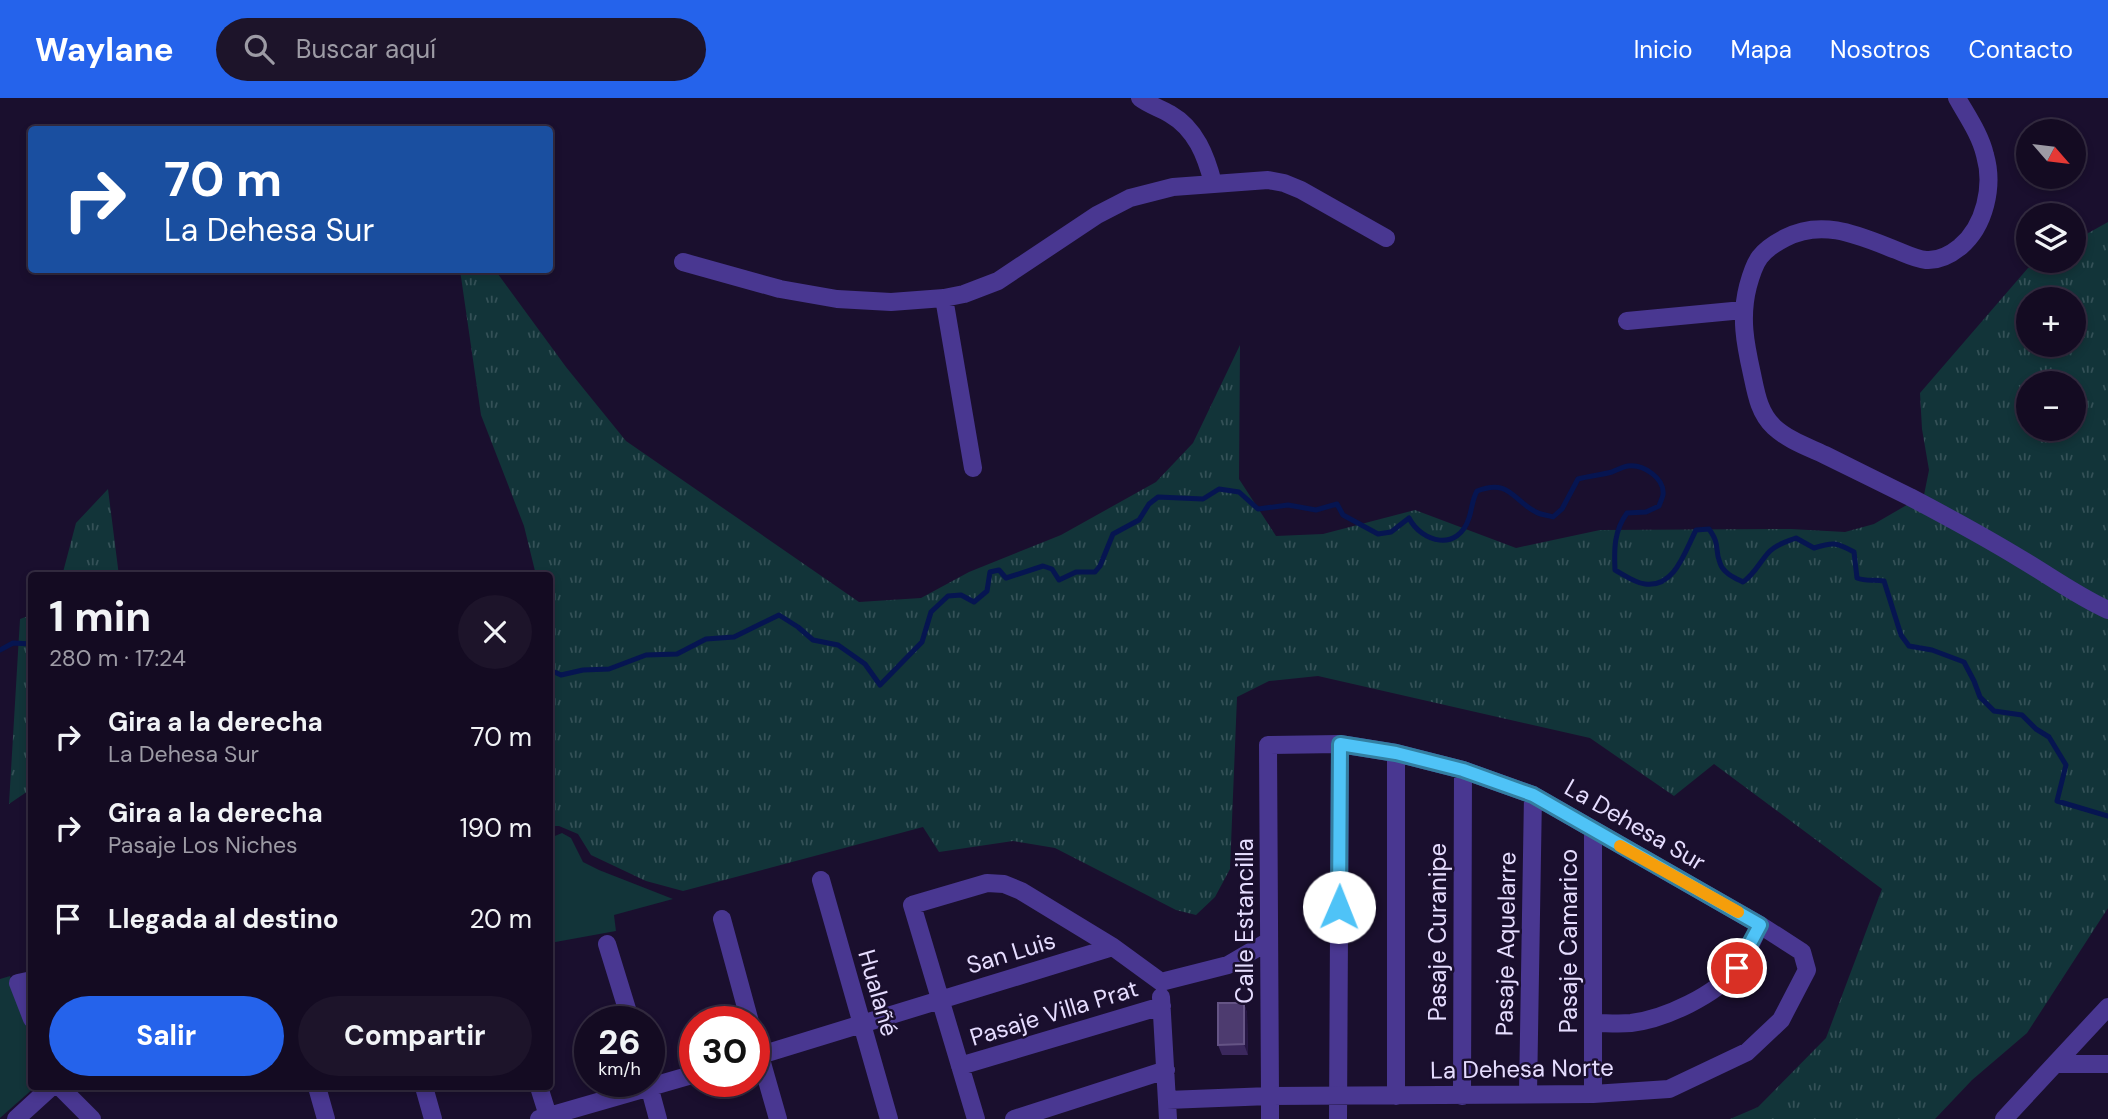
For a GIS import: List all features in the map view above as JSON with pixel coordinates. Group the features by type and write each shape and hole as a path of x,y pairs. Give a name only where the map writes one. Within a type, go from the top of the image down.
{"street":[{"path":"1140,98 1168,113 1188,129 1202,150 1213,183"},
{"path":"1957,98 1981,142 1988,170 1987,199 1973,232 1962,245 1941,258 1927,260 1846,231 1822,228 1798,232 1761,254 1753,266 1743,310 1745,345 1758,400 1765,417 1776,430 1968,528 2063,587 2108,610"},
{"path":"683,262 780,289 836,299 891,302 944,298 964,294 998,281 1097,215 1130,198 1173,187 1268,180 1301,190 1386,238"},
{"path":"944,298 973,468"},
{"path":"1627,321 1743,310"},
{"path":"1338,1119 1340,744"},
{"name":"La Dehesa Sur","path":"1268,745 1340,744 1396,753 1463,770 1533,795 1760,925 1802,952"},
{"name":"Calle Estancilla","path":"1268,745 1270,1119"},
{"path":"1396,753 1396,1096"},
{"name":"Pasaje Curanipe","path":"1462,1096 1463,770"},
{"name":"Pasaje Aquelarre","path":"1528,1094 1533,795"},
{"name":"Pasaje Camarico","path":"1593,830 1593,1094"},
{"name":"Hualañé","path":"821,880 888,1119"},
{"path":"976,1119 912,905 987,883 1004,884 1021,891 1113,947 1161,982"},
{"path":"722,919 746,1006"},
{"path":"1593,1023 1630,1023 1652,1019 1684,1006 1716,988 1737,968 1760,925"},
{"path":"1161,982 1228,965 1269,941"},
{"path":"607,944 626,1006"},
{"name":"San Luis","path":"770,1052 1113,947"},
{"name":"La Dehesa Norte","path":"1167,1100 1270,1096 1593,1094 1669,1089 1747,1052 1781,1020 1807,970 1802,952"},
{"path":"1161,982 1168,1119"},
{"name":"Pasaje Villa Prat","path":"960,1066 1162,1006"},
{"path":"2004,1119 2108,1007"},
{"path":"2057,1064 2108,1064"},
{"path":"1014,1119 1166,1070"},
{"path":"16,1119 48,1090"},
{"path":"63,1090 92,1119"},
{"path":"318,1090 326,1119"},
{"path":"425,1090 433,1119"},
{"path":"540,1090 545,1118 609,1097"},
{"path":"770,1095 778,1119"},
{"path":"652,1097 658,1119"}],"green space":[{"path":"2108,222 2108,908 2027,1033 1972,1080 1935,1119 1730,1119 1758,1107 1826,1038 1882,889 1714,764 1674,796 1590,738 1318,676 1269,681 1237,697 1230,869 1215,897 1196,915 1176,910 1055,848 1013,841 939,852 923,827 683,891 646,881 591,855 578,834 553,826 553,572 535,572 524,526 481,415 460,273 497,273 566,367 626,441 859,602 921,598 969,572 1061,535 1156,482 1193,443 1240,345 1239,479 1276,536 1323,534 1415,510 1516,548 1600,530 1791,529 1845,532 1874,524 1924,495 1929,470 1922,429 1920,393 2024,273 2086,273 2086,234"},
{"path":"108,489 118,572 63,572 76,523"},
{"path":"28,616 28,791 9,804 20,619"},
{"path":"562,833 571,838 583,862 673,899 614,915 616,931 553,942 553,837"},
{"path":"10,976 28,1027 28,1090 32,1090 0,1118 0,979"}],"building":[{"path":"1218,1003 1244,1003 1244,1044 1218,1045"}],"waterway":[{"path":"553,671 561,675 583,670 609,669 646,655 677,654 706,639 734,637 779,615 813,640 838,645 865,664 880,685 922,642 931,612 948,596 961,595 974,602 987,591 990,572 999,570 1006,578 1043,566 1052,569 1059,580 1076,572 1095,572 1113,534 1139,520 1149,504 1158,497 1203,499 1219,489 1239,492 1258,509 1288,505 1316,510 1337,504 1343,515 1378,534 1391,532 1409,518 1415,527 1431,538 1449,540 1464,529 1477,491 1497,487 1504,489 1536,512 1553,517 1562,509 1578,479 1634,466 1652,473 1660,483 1663,495 1659,506 1646,512 1627,513 1616,540 1615,570 1645,584 1664,580 1678,566 1696,530 1709,529 1715,539 1722,567 1743,582 1773,549 1796,538 1814,548 1834,544 1848,549 1854,552 1857,578 1884,581 1901,635 1909,646 1932,650 1964,662 1980,697 1994,711 2022,715 2049,737 2066,765 2057,801 2108,816"},
{"path":"0,650 13,643 28,644"}],"slow traffic":[{"path":"1620,846 1738,912"}],"route":[{"path":"1339,907 1340,744 1396,753 1463,770 1533,795 1760,925 1737,968"}]}
